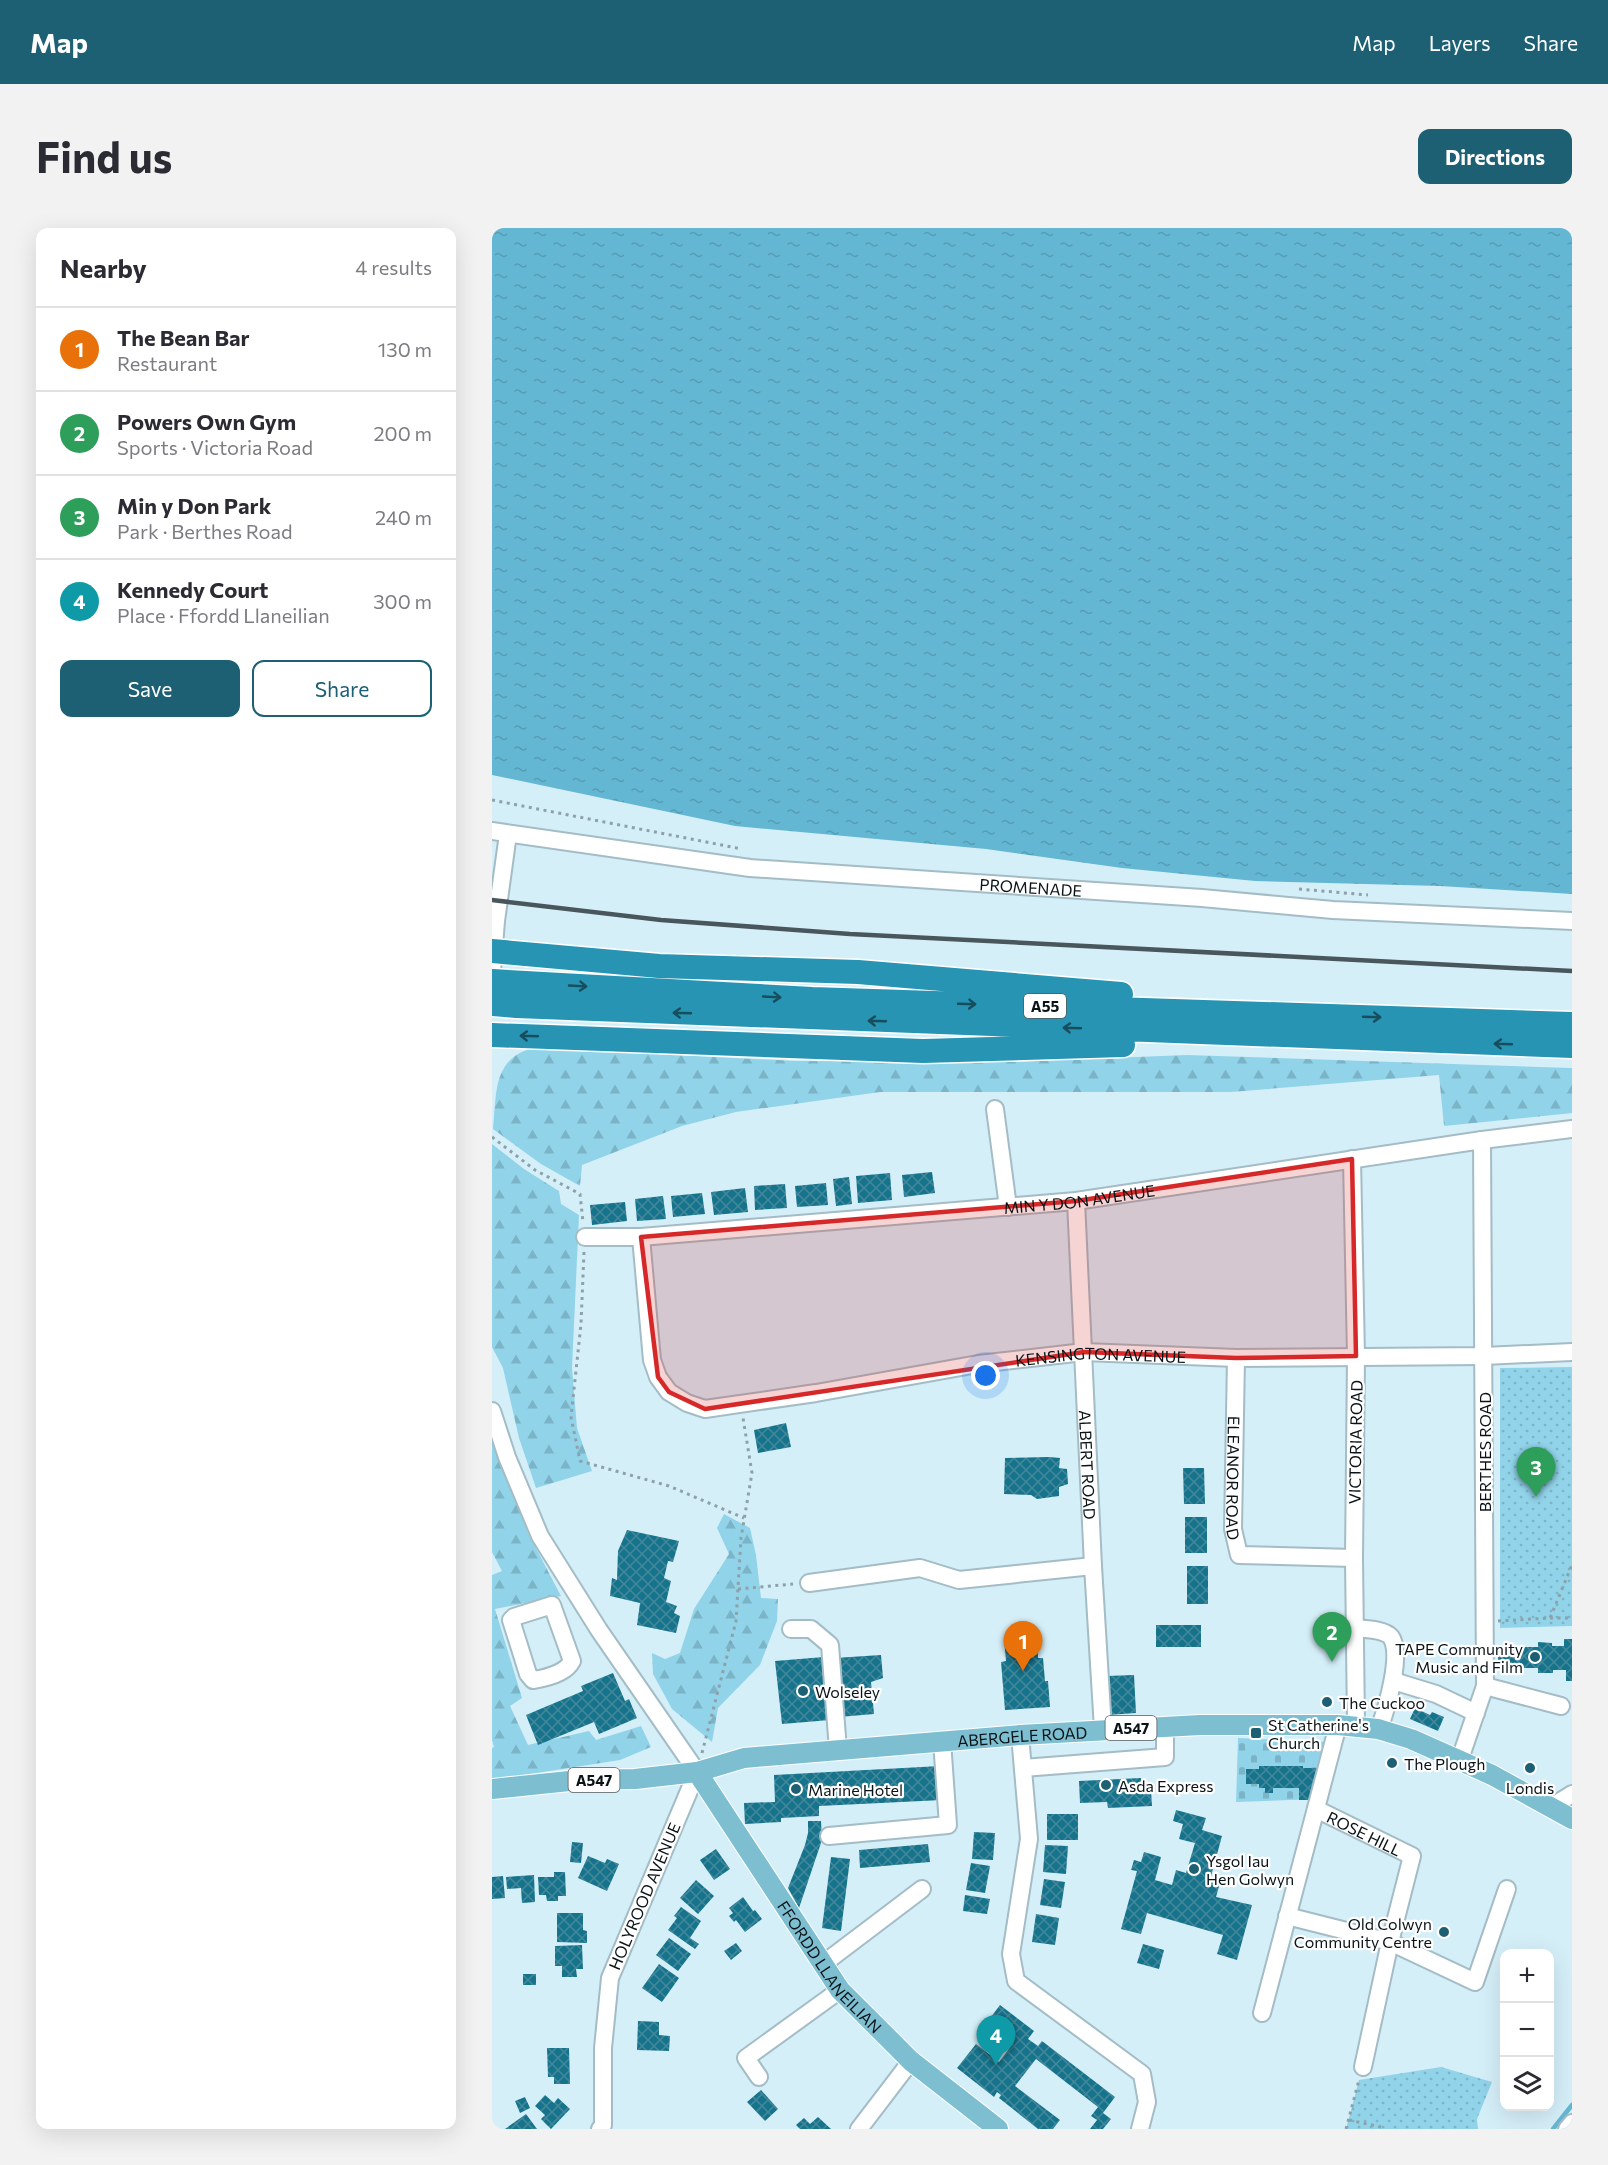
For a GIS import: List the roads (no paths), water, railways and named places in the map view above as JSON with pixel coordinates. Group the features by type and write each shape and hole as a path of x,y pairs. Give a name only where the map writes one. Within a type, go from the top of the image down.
{"highway":[{"path":"492,958 858,972 973,980 1335,1027"},
{"name":"A55","path":"492,981 509,998 812,999 1335,1027 1572,1047"},
{"name":"A55","path":"1335,1027 1572,1024"},
{"path":"492,1035 923,1052 1335,1027"}],"main road":[{"name":"ABERGELE ROAD","path":"492,1790 579,1780 636,1779 696,1772 744,1758 1020,1735 1165,1727 1347,1725 1379,1730 1411,1739 1460,1759 1572,1819"},
{"name":"FFORDD LLANEILIAN","path":"696,1772 840,1990 911,2061 998,2129"}],"street":[{"name":"PROMENADE","path":"500,832 750,868 1202,898 1333,910 1572,921"},
{"path":"492,958 500,832"},
{"path":"995,1109 1008,1207"},
{"name":"MIN Y DON AVENUE","path":"585,1237 641,1238 1076,1201 1482,1140 1572,1129"},
{"name":"BERTHES ROAD","path":"1460,1759 1485,1686 1482,1140"},
{"name":"VICTORIA ROAD","path":"1262,2013 1316,1809 1347,1725 1355,1628 1356,1356 1352,1159"},
{"name":"ALBERT ROAD","path":"1076,1201 1103,1729"},
{"name":"KENSINGTON AVENUE","path":"641,1238 652,1360 658,1377 669,1392 687,1403 705,1408 978,1364 1084,1352 1236,1358 1484,1356 1572,1352"},
{"name":"ELEANOR ROAD","path":"1236,1358 1233,1529 1239,1555 1354,1558"},
{"path":"492,1411 507,1457 540,1536 575,1593 696,1772"},
{"path":"809,1583 920,1568 959,1580 1093,1566"},
{"path":"552,1605 572,1661 569,1667 542,1679 533,1680 528,1674 511,1620 552,1605 575,1593"},
{"path":"1355,1628 1383,1632 1390,1637 1395,1650 1393,1679 1379,1730"},
{"path":"791,1629 811,1629 830,1645 838,1750"},
{"path":"1393,1679 1436,1694 1476,1713"},
{"path":"1485,1686 1561,1706"},
{"path":"1023,1768 1165,1757 1165,1727"},
{"path":"1020,1735 1029,1839 1011,1954 1016,1981 1142,2074 1148,2102 1140,2129"},
{"path":"829,1836 948,1825 942,1741"},
{"name":"HOLYROOD AVENUE","path":"604,2128 603,2048 610,1978 696,1772"},
{"path":"1551,1808 1572,1794"},
{"name":"ROSE HILL","path":"1316,1809 1412,1856 1390,1942 1363,2067"},
{"path":"823,1964 922,1889"},
{"path":"1287,1916 1390,1942 1475,1982 1507,1889"},
{"path":"759,2077 746,2058 840,1990"},
{"path":"859,2129 911,2061"},
{"path":"1567,2129 1572,2123"}],"water":[{"path":"492,228 1572,228 1572,894 1440,886 1255,881 1122,868 986,849 735,826 492,775"}],"waterway":[{"path":"1553,2129 1572,2105"}],"railway":[{"path":"492,900 661,920 850,934 1572,971"}],"place":[{"name":"Min y Don Park","path":"1536,1497"},
{"name":"TAPE Community Music and Film","path":"1535,1657"},
{"name":"Powers Own Gym","path":"1332,1662"},
{"name":"The Bean Bar","path":"1023,1671"},
{"name":"Wolseley","path":"803,1691"},
{"name":"The Cuckoo","path":"1327,1702"},
{"name":"St Catherine's Church","path":"1256,1733"},
{"name":"The Plough","path":"1392,1763"},
{"name":"Londis","path":"1530,1768"},
{"name":"Asda Express","path":"1106,1785"},
{"name":"Marine Hotel","path":"796,1789"},
{"name":"Ysgol Iau Hen Golwyn","path":"1194,1869"},
{"name":"Old Colwyn Community Centre","path":"1444,1932"},
{"name":"Kennedy Court","path":"996,2065"}]}
